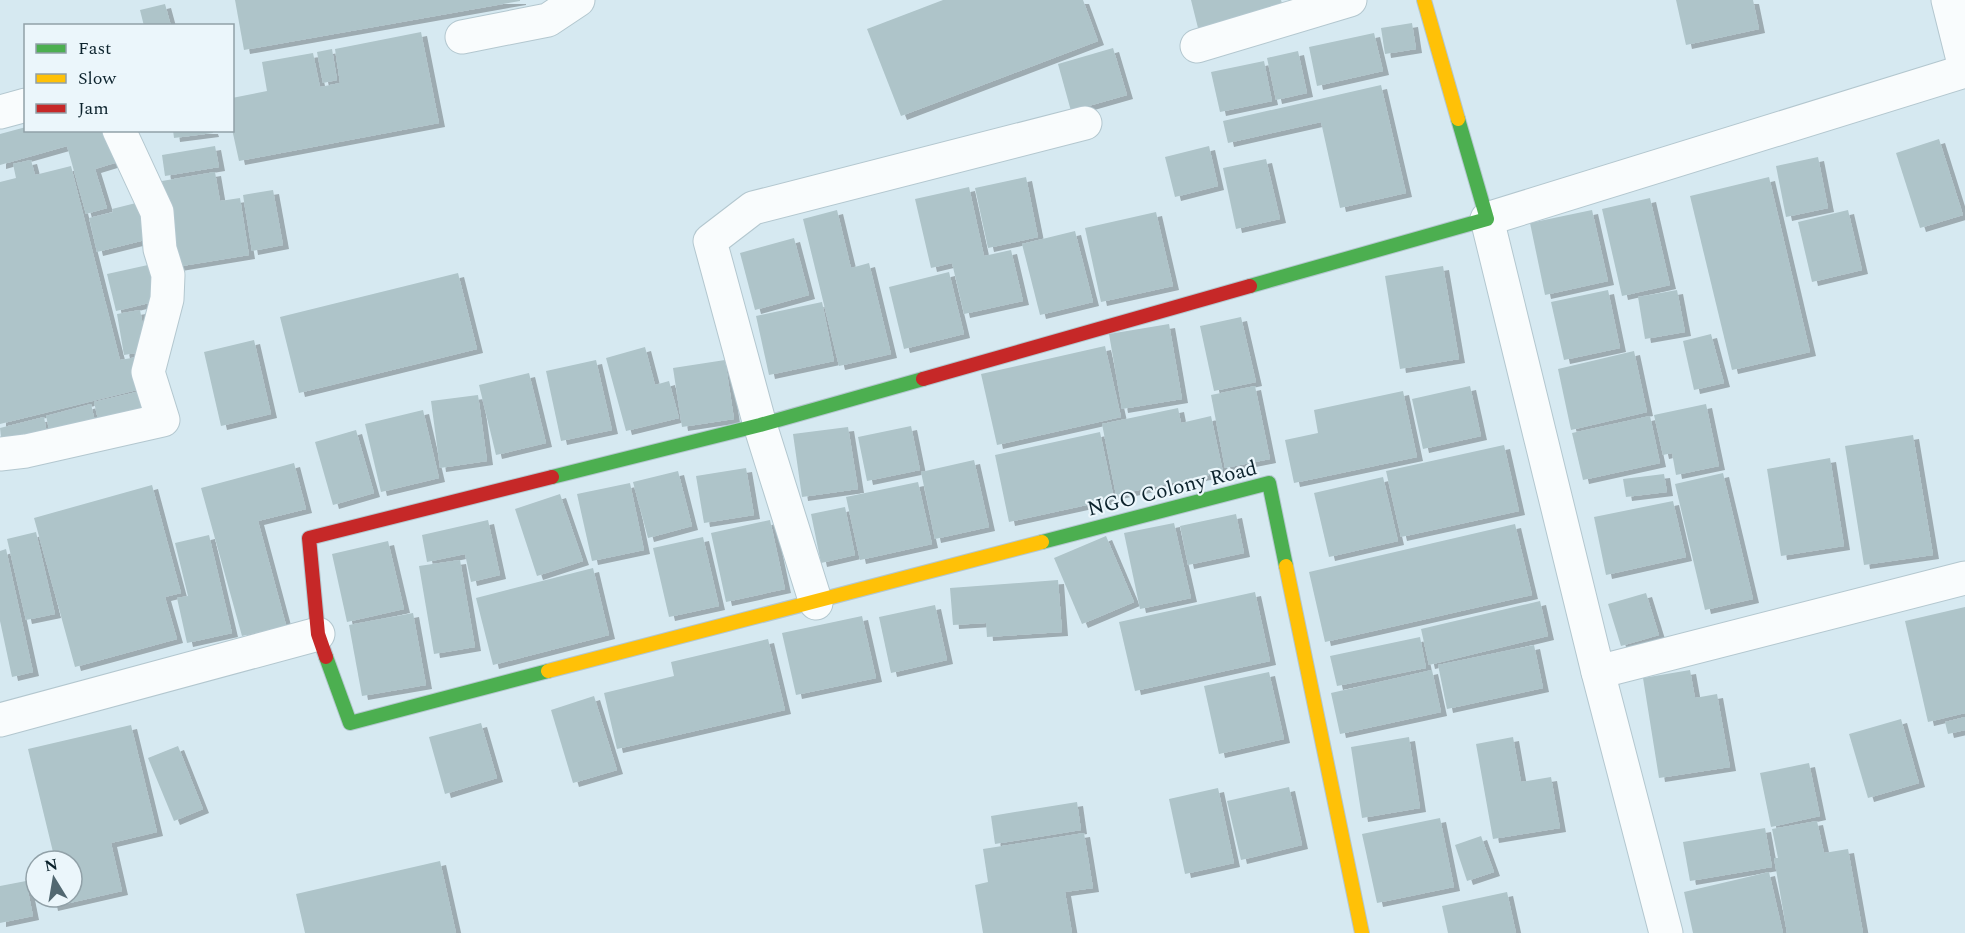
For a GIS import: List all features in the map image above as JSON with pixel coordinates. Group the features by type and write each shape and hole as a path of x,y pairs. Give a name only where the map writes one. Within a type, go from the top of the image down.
{"street":[{"path":"462,37 548,20 578,0"},
{"path":"1197,46 1350,0"},
{"path":"1424,0 1487,219 1598,672 1666,933"},
{"path":"1085,123 753,208 711,241 760,425 816,603 350,723 318,634 309,538 760,425 1487,219 1965,69 1948,0"},
{"path":"0,112 24,106"},
{"path":"0,454 26,451 164,420 148,372 167,299 168,275 160,249 157,212 120,132"},
{"name":"NGO Colony Road","path":"816,603 1269,483 1362,933"},
{"path":"1598,672 1965,578"},
{"path":"0,720 318,634"}],"building":[{"path":"235,0 520,0 520,1 244,50"},
{"path":"943,0 1083,0 1098,41 901,116 867,29"},
{"path":"1191,0 1281,0 1285,14 1200,36"},
{"path":"1676,0 1753,0 1759,29 1686,45"},
{"path":"165,4 170,24 144,24 140,10"},
{"path":"1412,23 1416,49 1385,54 1381,28"},
{"path":"421,32 439,123 239,161 233,132 234,98 267,91 262,62 313,53 320,87 340,83 335,49"},
{"path":"1374,33 1383,71 1317,86 1309,47"},
{"path":"1113,48 1127,95 1071,111 1058,64"},
{"path":"332,49 337,80 323,83 317,52"},
{"path":"1298,51 1307,93 1276,100 1267,58"},
{"path":"1264,61 1272,101 1220,112 1211,72"},
{"path":"1381,85 1406,193 1340,208 1321,122 1228,143 1223,121"},
{"path":"24,128 24,132 110,132 118,162 95,169 107,208 86,214 67,146 0,165 0,134"},
{"path":"173,132 213,133 174,138"},
{"path":"1939,139 1963,215 1920,228 1896,153"},
{"path":"215,146 219,167 165,176 162,155"},
{"path":"1209,146 1218,186 1175,197 1165,157"},
{"path":"1818,157 1828,208 1786,217 1776,166"},
{"path":"1266,159 1280,219 1236,229 1223,168"},
{"path":"31,160 35,175 71,166 120,360 137,357 145,388 0,424 0,182 16,178 13,164"},
{"path":"215,172 220,201 240,198 249,255 176,267 162,181"},
{"path":"1026,177 1038,237 988,248 975,188"},
{"path":"1769,177 1810,352 1732,370 1690,196"},
{"path":"969,187 984,256 1011,250 1023,301 964,314 952,263 931,268 915,199"},
{"path":"273,190 283,245 252,251 243,195"},
{"path":"1650,198 1670,285 1622,296 1602,209"},
{"path":"148,200 157,237 97,252 89,218 113,212 112,209"},
{"path":"837,210 851,268 869,263 891,354 839,366 803,219"},
{"path":"1592,210 1608,281 1545,295 1530,223"},
{"path":"1848,210 1862,270 1812,282 1798,222"},
{"path":"1156,212 1173,286 1101,302 1085,228"},
{"path":"1075,231 1093,302 1040,315 1022,244"},
{"path":"794,238 809,295 755,310 740,253"},
{"path":"157,263 166,299 116,311 107,274"},
{"path":"1443,266 1459,359 1400,369 1385,276"},
{"path":"949,272 964,334 904,349 889,287"},
{"path":"458,273 477,349 299,393 280,317"},
{"path":"1608,290 1620,348 1564,360 1551,302"},
{"path":"1677,290 1685,332 1645,339 1638,297"},
{"path":"822,302 834,361 769,375 756,316"},
{"path":"140,310 148,351 124,355 117,314"},
{"path":"1241,317 1256,382 1214,391 1200,326"},
{"path":"1169,324 1182,399 1122,409 1109,334"},
{"path":"1711,334 1724,383 1694,390 1683,341"},
{"path":"254,340 271,414 221,426 204,352"},
{"path":"1105,346 1121,417 997,445 981,374"},
{"path":"645,347 655,385 669,381 679,418 626,431 606,358"},
{"path":"1634,351 1647,412 1571,430 1558,369"},
{"path":"596,360 612,430 561,441 546,371"},
{"path":"725,360 734,419 682,427 673,368"},
{"path":"529,373 546,443 496,455 479,385"},
{"path":"1255,386 1270,459 1225,468 1211,395"},
{"path":"1470,386 1481,436 1423,449 1412,399"},
{"path":"149,389 155,415 100,428 94,402"},
{"path":"1403,391 1417,457 1294,483 1285,440 1318,433 1314,410"},
{"path":"478,395 487,461 440,468 431,401"},
{"path":"91,404 97,431 52,442 46,416"},
{"path":"1706,404 1719,466 1676,475 1672,453 1663,455 1654,415"},
{"path":"1178,408 1181,423 1211,416 1223,472 1116,495 1102,424"},
{"path":"423,410 439,478 381,492 365,424"},
{"path":"1650,416 1660,463 1583,480 1572,433"},
{"path":"44,417 47,434 2,445 0,428"},
{"path":"911,426 920,470 867,481 858,437"},
{"path":"848,427 858,489 802,497 793,434"},
{"path":"356,430 374,493 333,505 315,442"},
{"path":"1100,432 1114,499 1009,522 995,455"},
{"path":"1913,435 1933,555 1864,565 1845,446"},
{"path":"1504,445 1519,511 1401,537 1386,471"},
{"path":"1830,458 1844,546 1781,556 1767,469"},
{"path":"974,460 989,527 935,539 921,472"},
{"path":"294,463 306,509 258,521 286,625 242,636 201,488"},
{"path":"746,468 754,515 704,523 696,476"},
{"path":"678,471 692,526 648,538 633,482"},
{"path":"1723,473 1753,599 1705,610 1675,484"},
{"path":"1664,474 1667,492 1626,497 1623,479"},
{"path":"1383,477 1398,541 1329,557 1314,493"},
{"path":"918,482 932,544 860,560 846,497"},
{"path":"630,483 644,550 592,561 577,494"},
{"path":"152,485 181,593 165,597 177,639 75,667 34,518"},
{"path":"560,494 583,561 537,576 515,509"},
{"path":"1673,501 1686,557 1606,575 1594,517"},
{"path":"845,507 855,555 821,563 811,514"},
{"path":"1236,514 1244,553 1188,565 1180,526"},
{"path":"488,520 500,575 471,582 465,554 427,562 422,535"},
{"path":"770,520 785,589 726,602 711,533"},
{"path":"1174,523 1191,598 1140,609 1124,533"},
{"path":"1515,524 1532,595 1325,642 1309,572"},
{"path":"36,532 55,614 26,620 7,539"},
{"path":"209,535 232,633 187,643 177,598 188,596 175,543"},
{"path":"1106,536 1134,602 1082,624 1054,558"},
{"path":"703,537 719,606 669,617 653,548"},
{"path":"388,541 404,609 347,622 332,554"},
{"path":"6,549 33,672 12,677 0,621 0,551"},
{"path":"460,560 475,647 434,654 419,566"},
{"path":"593,568 609,635 493,665 476,598"},
{"path":"1058,580 1062,632 987,637 986,623 953,625 950,588"},
{"path":"1255,592 1270,661 1135,691 1119,622"},
{"path":"1646,593 1659,635 1621,646 1608,604"},
{"path":"1540,601 1548,636 1429,665 1421,629"},
{"path":"935,605 947,660 891,673 879,617"},
{"path":"1965,607 1965,713 1928,722 1905,621"},
{"path":"413,613 426,685 362,696 349,625"},
{"path":"862,616 876,678 796,695 782,633"},
{"path":"1420,637 1426,668 1337,686 1330,656"},
{"path":"768,639 785,710 617,749 604,693 674,676 671,662"},
{"path":"1534,645 1543,688 1447,709 1438,665"},
{"path":"1432,670 1441,712 1340,734 1331,693"},
{"path":"1690,670 1695,698 1717,694 1730,767 1659,778 1643,678"},
{"path":"1269,672 1284,739 1219,754 1204,686"},
{"path":"594,696 617,770 573,783 551,710"},
{"path":"1965,717 1965,730 1948,734 1945,722"},
{"path":"1901,719 1919,783 1868,798 1849,734"},
{"path":"481,723 497,778 445,794 429,737"},
{"path":"131,725 157,832 111,843 122,891 84,900 84,849 52,849 28,749"},
{"path":"1409,737 1420,808 1362,818 1351,747"},
{"path":"1513,737 1521,782 1551,777 1560,828 1493,839 1476,744"},
{"path":"178,746 203,809 174,821 148,758"},
{"path":"1809,763 1820,816 1771,827 1760,773"},
{"path":"1289,787 1302,845 1241,860 1227,801"},
{"path":"1218,788 1234,863 1185,874 1169,799"},
{"path":"1077,802 1081,830 995,844 991,816"},
{"path":"1440,818 1454,887 1377,903 1362,834"},
{"path":"1817,821 1824,853 1848,849 1863,933 1787,933 1774,858 1778,858 1772,829"},
{"path":"1765,828 1772,867 1690,881 1683,842"},
{"path":"1084,833 1093,888 1065,892 1072,933 983,933 975,885 988,882 983,849"},
{"path":"1481,836 1494,872 1467,881 1455,845"},
{"path":"440,861 456,933 305,933 296,894"},
{"path":"1769,872 1783,933 1693,933 1684,892"},
{"path":"24,881 24,909 32,909 33,916 0,923 0,886"},
{"path":"1507,892 1516,933 1448,933 1442,906"}],"traffic: fast":[{"path":"1250,286 1487,219 1458,119"},
{"path":"552,477 760,425 923,379"},
{"path":"1042,542 1269,483 1286,566"},
{"path":"326,657 350,723 548,671"}],"traffic: slow":[{"path":"1424,0 1458,119"},
{"path":"548,671 1042,542"},
{"path":"1286,566 1362,933"}],"traffic: jam":[{"path":"923,379 1250,286"},
{"path":"326,657 318,634 309,538 552,477"}]}
